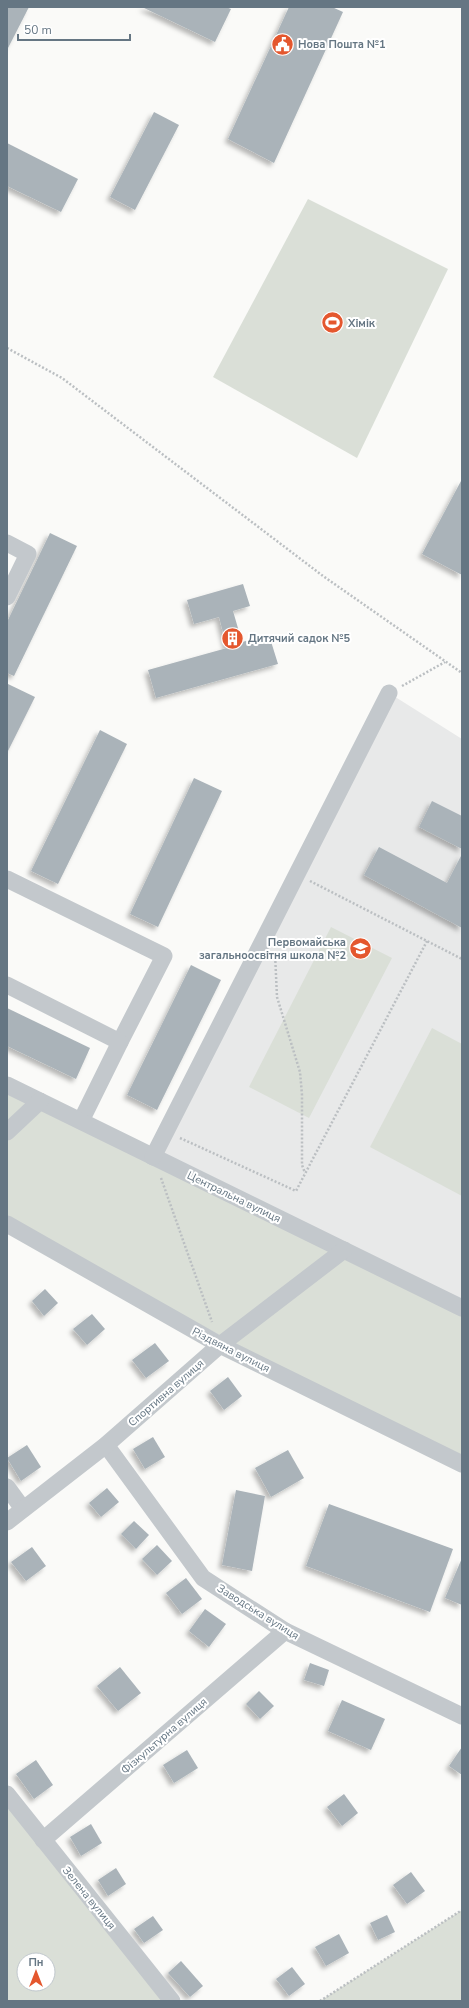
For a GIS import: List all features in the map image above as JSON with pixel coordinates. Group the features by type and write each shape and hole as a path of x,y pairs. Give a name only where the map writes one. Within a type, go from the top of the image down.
{"street":[{"path":"7,543 28,554 7,597"},
{"path":"154,1157 389,693"},
{"path":"7,879 164,956 81,1121"},
{"path":"7,986 120,1042"},
{"name":"Центральна вулиця","path":"7,1085 462,1308"},
{"path":"7,1132 40,1101"},
{"name":"Різдвяна вулиця","path":"7,1224 220,1345 462,1464"},
{"name":"Спортивна вулиця","path":"7,1522 106,1445 220,1345 344,1250"},
{"name":"Заводська вулиця","path":"106,1445 203,1578 285,1631 462,1716"},
{"path":"7,1487 23,1509"},
{"name":"Фізкультурна вулиця","path":"43,1840 285,1631"},
{"name":"Зелена вулиця","path":"7,1794 172,2001"}],"path":[{"path":"7,348 62,378 323,576 462,673"},
{"path":"389,693 446,662"},
{"path":"297,874 462,959"},
{"path":"166,1131 296,1191 427,941"},
{"path":"274,949 277,997 300,1072 302,1095 302,1165 305,1173"},
{"path":"154,1157 212,1323"},
{"path":"320,2001 462,1910"}],"shaded area":[{"name":"Хімік","path":"308,199 448,269 357,458 213,377"},
{"name":"Первомайська загальноосвітня школа №2","path":"389,693 462,739 462,1308 153,1157"},
{"path":"331,927 392,958 309,1118 249,1087"},
{"path":"432,1028 462,1044 462,1196 370,1147"},
{"path":"7,1085 462,1308 462,1464 7,1222"},
{"path":"7,1794 172,2001 7,2001"},
{"path":"462,1910 462,2001 320,2001"}],"building":[{"path":"7,7 29,7 7,50"},
{"path":"142,7 226,7 231,9 215,42"},
{"path":"289,7 332,7 343,12 274,163 228,139"},
{"path":"154,112 179,125 135,210 110,197"},
{"path":"7,143 78,179 61,212 7,186"},
{"path":"461,481 462,482 462,575 422,554"},
{"path":"50,533 77,546 14,676 7,673 7,622"},
{"name":"Дитячий садок №5","path":"243,584 250,606 233,611 242,642 269,635 278,664 156,698 148,670 227,648 219,617 194,624 187,600"},
{"path":"8,684 35,697 7,753 7,686"},
{"path":"100,730 127,744 58,884 31,871"},
{"path":"194,778 222,791 158,927 130,914"},
{"path":"432,801 462,816 462,849 419,827"},
{"path":"379,847 447,883 462,854 462,928 364,875"},
{"path":"191,965 221,980 157,1110 127,1095"},
{"path":"7,1008 90,1048 76,1079 7,1046"},
{"path":"45,1289 58,1303 44,1316 32,1301"},
{"path":"92,1314 105,1329 87,1345 73,1329"},
{"path":"155,1343 169,1361 146,1378 132,1360"},
{"path":"228,1377 242,1396 224,1410 210,1391"},
{"path":"153,1437 165,1457 145,1469 133,1449"},
{"path":"27,1445 41,1467 21,1481 7,1458"},
{"path":"288,1450 304,1478 271,1497 255,1468"},
{"path":"107,1488 119,1502 101,1517 89,1503"},
{"path":"236,1490 265,1496 252,1571 222,1565"},
{"path":"329,1504 453,1549 430,1612 306,1566"},
{"path":"134,1521 149,1535 136,1549 121,1534"},
{"path":"157,1545 172,1561 157,1575 142,1559"},
{"path":"32,1547 46,1566 26,1581 11,1562"},
{"path":"462,1558 462,1605 445,1598"},
{"path":"186,1578 202,1599 182,1614 166,1593"},
{"path":"205,1609 226,1624 209,1647 189,1631"},
{"path":"310,1663 329,1670 324,1686 304,1680"},
{"path":"120,1667 141,1693 118,1711 97,1686"},
{"path":"259,1691 274,1706 260,1719 246,1704"},
{"path":"342,1700 385,1719 371,1750 328,1731"},
{"path":"462,1747 462,1775 449,1766"},
{"path":"187,1750 198,1768 174,1783 163,1765"},
{"path":"36,1760 53,1785 34,1799 16,1774"},
{"path":"344,1794 358,1813 342,1826 327,1807"},
{"path":"91,1824 102,1843 81,1856 70,1837"},
{"path":"116,1868 126,1884 108,1896 98,1880"},
{"path":"411,1872 425,1891 407,1904 393,1885"},
{"path":"387,1915 395,1932 378,1940 370,1923"},
{"path":"153,1916 163,1930 144,1943 134,1929"},
{"path":"339,1934 349,1953 326,1966 315,1947"},
{"path":"181,1961 203,1986 190,1997 168,1973"},
{"path":"292,1967 305,1984 289,1996 276,1979"}],"place":[{"name":"Нова Пошта №1","path":"283,44"},
{"name":"Хімік","path":"332,323"},
{"name":"Дитячий садок №5","path":"233,638"},
{"name":"Первомайська загальноосвітня школа №2","path":"361,948"}]}
